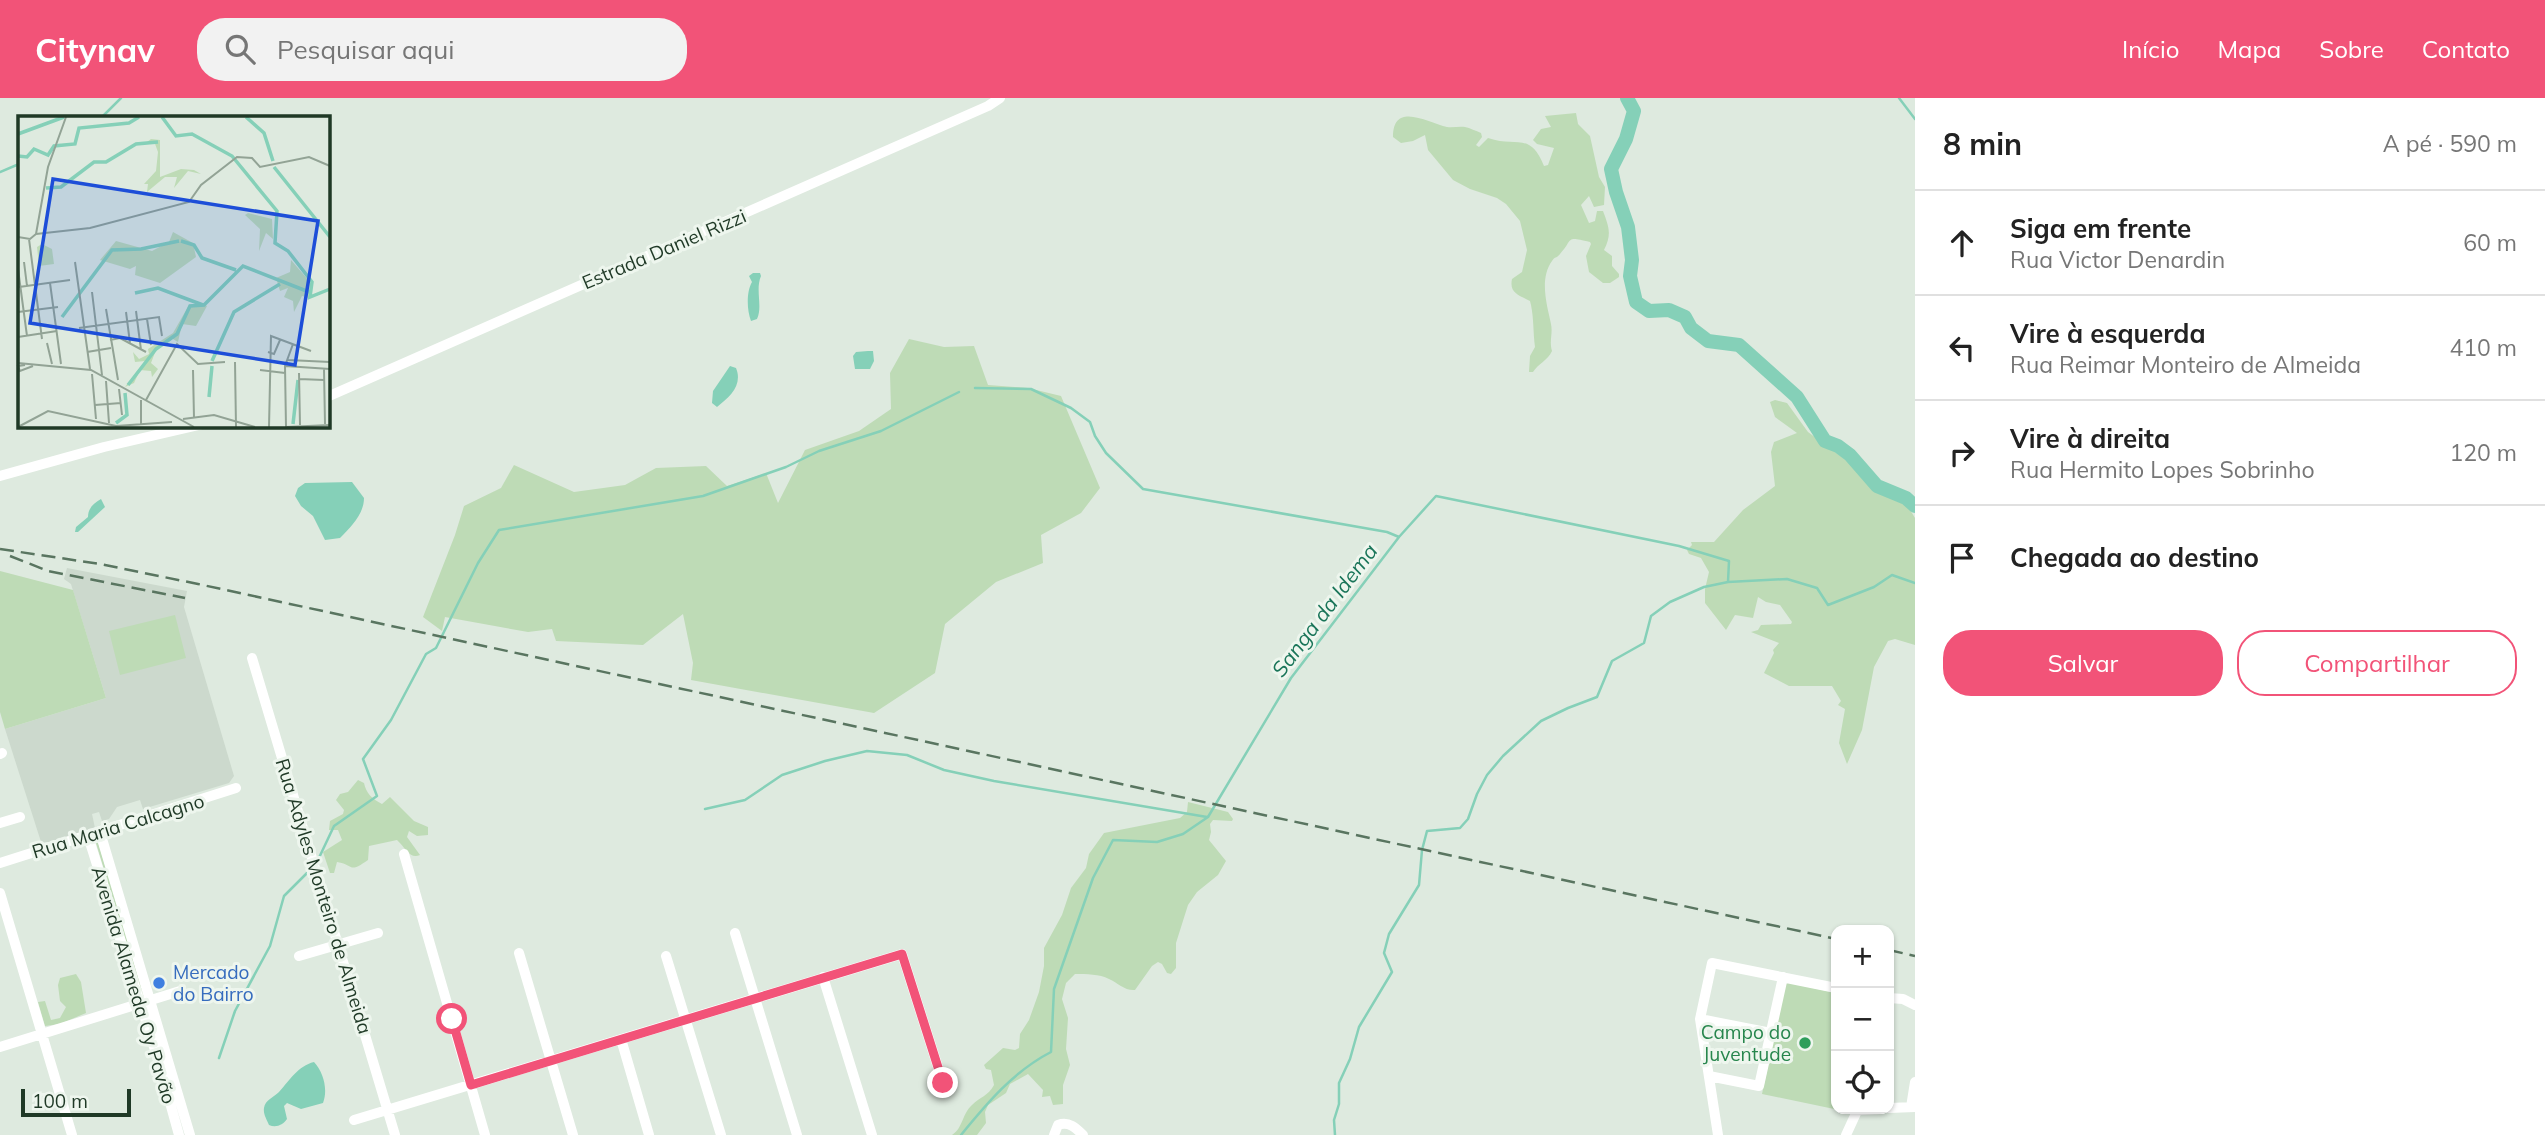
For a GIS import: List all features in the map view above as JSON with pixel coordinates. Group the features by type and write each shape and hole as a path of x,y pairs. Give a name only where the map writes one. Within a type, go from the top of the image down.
{"street":[{"name":"Estrada Daniel Rizzi","path":"329,396 988,106 1000,98"},
{"path":"0,476 104,447 190,427"},
{"name":"Rua Adyles Monteiro de Almeida","path":"252,658 395,1135"},
{"name":"Rua Maria Calcagno","path":"0,863 236,788"},
{"path":"0,823 20,817"},
{"name":"Avenida Alameda Oy Pavão","path":"100,832 179,1135"},
{"name":"Avenida Alameda Oy Pavão","path":"88,836 190,1135"},
{"path":"404,854 485,1135"},
{"path":"0,893 72,1135"},
{"path":"299,956 377,933"},
{"path":"735,933 797,1135"},
{"path":"519,953 573,1135"},
{"path":"354,1120 902,954 943,1083"},
{"path":"666,956 721,1135"},
{"path":"1718,1135 1700,1019 1712,963 1831,987"},
{"path":"823,978 872,1135"},
{"path":"1709,1076 1759,1086 1783,978"},
{"path":"0,1047 180,991"},
{"path":"1894,998 1913,1004"},
{"path":"1700,1019 1771,1033"},
{"path":"621,1039 649,1135"},
{"path":"1894,1108 1913,1107 1915,1082"},
{"path":"1846,1135 1856,1114"},
{"path":"1054,1135 1058,1125 1064,1123 1070,1124 1083,1135"}],"shaded area":[{"path":"1576,113 1578,124 1590,136 1599,177 1605,187 1604,205 1594,207 1589,196 1581,205 1589,223 1595,221 1597,211 1603,211 1609,230 1604,250 1612,256 1612,266 1619,277 1610,283 1603,283 1589,272 1586,256 1590,242 1570,240 1552,261 1546,276 1545,292 1552,351 1533,372 1529,372 1530,356 1535,347 1531,305 1530,301 1513,291 1511,284 1512,279 1522,272 1527,250 1520,221 1506,204 1497,198 1453,180 1428,150 1425,135 1401,143 1393,137 1399,119 1406,117 1447,127 1467,127 1481,133 1482,137 1476,145 1479,147 1488,138 1528,144 1539,155 1544,166 1548,165 1554,148 1537,144 1533,140 1541,129 1551,127 1545,116"},
{"path":"760,273 761,276 759,314 757,319 751,321 748,302 752,282 749,276"},
{"path":"909,339 944,347 974,346 988,385 1028,388 1061,396 1100,488 1081,513 1041,535 1043,563 996,582 945,624 935,673 874,713 691,680 693,663 683,614 643,645 556,641 552,629 528,632 445,617 442,631 423,617 464,506 501,488 514,465 574,492 625,485 656,468 706,466 727,486 766,473 778,503 805,450 859,431 891,409 890,373"},
{"path":"873,351 874,361 870,369 855,369 853,356 856,352"},
{"path":"730,366 736,368 738,380 731,395 717,407 712,403 713,391"},
{"path":"1775,400 1787,403 1808,432 1854,466 1877,490 1886,492 1909,508 1915,518 1915,645 1895,639 1888,641 1874,667 1862,730 1847,764 1839,743 1845,709 1838,705 1841,701 1832,686 1789,686 1764,673 1773,650 1779,643 1751,632 1758,630 1761,625 1791,624 1780,605 1758,597 1753,618 1735,615 1726,630 1705,603 1709,572 1701,558 1689,554 1687,550 1692,545 1691,542 1714,542 1743,510 1775,486 1771,452 1774,442 1797,433 1775,417 1770,402"},
{"path":"352,482 364,498 362,509 340,538 325,540 313,516 301,506 295,496 298,488 305,483"},
{"path":"101,499 105,507 75,532 76,527 88,517 92,506"},
{"path":"67,568 187,591 184,607 234,776 229,783 143,809 140,800 117,807 109,819 102,821 99,812 92,814 95,828 42,845 5,729 106,698 71,584 64,579"},
{"path":"0,571 73,590 106,698 5,729 0,712"},
{"path":"175,615 186,658 120,675 109,631"},
{"path":"358,780 364,783 375,800 382,804 390,797 414,821 428,827 428,835 417,836 409,831 407,837 420,855 413,856 397,840 369,846 368,860 354,868 337,862 334,873 330,873 323,852 342,840 338,830 329,830 330,821 343,814 344,810 336,800 340,794 348,792"},
{"path":"1188,802 1228,812 1233,819 1213,820 1210,824 1209,840 1226,861 1218,875 1197,892 1188,905 1176,943 1176,968 1171,974 1167,973 1158,962 1135,990 1101,976 1075,974 1066,983 1062,999 1068,1018 1066,1049 1070,1065 1063,1085 1063,1104 1053,1105 1050,1096 1042,1097 1043,1090 1028,1074 1010,1084 1006,1093 988,1105 985,1112 986,1123 977,1135 952,1135 969,1109 994,1085 991,1070 984,1065 1003,1048 1019,1048 1020,1034 1029,1020 1039,992 1044,948 1062,915 1071,888 1086,868 1089,854 1104,833 1180,818 1187,812"},
{"path":"98,842 145,997 143,998 96,843"},
{"path":"76,974 81,982 86,1013 60,1024 45,1026 38,1002 45,1001 51,1020 60,1018 66,1007 60,1001 60,978"},
{"name":"Campo do Juventude","path":"1786,982 1831,992 1831,1108 1762,1094"},
{"path":"314,1062 324,1082 323,1103 301,1109 287,1103 284,1106 287,1119 277,1126 269,1125 264,1112 266,1103 299,1070"}],"waterway":[{"path":"103,116 121,98"},
{"path":"1627,98 1634,111 1626,139 1611,169 1628,227 1632,260 1630,276 1636,302 1649,311 1669,310 1685,317 1691,328 1708,341 1739,345 1797,397 1825,441 1850,455 1877,486 1906,498 1915,506"},
{"path":"1899,98 1915,119"},
{"path":"0,172 18,164"},
{"path":"975,388 1031,389 1071,408 1090,422 1106,453 1143,489 1387,532 1399,537"},
{"path":"317,862 334,826 377,796 363,759 391,720 426,654 436,648 478,563 499,530 703,496 786,467 819,451 881,431 959,392"},
{"name":"Sanga da Idema","path":"961,1135 1013,1078 1051,1052 1054,989 1093,878 1113,840 1157,842 1183,834 1208,817 1291,678 1399,537 1436,496 1679,546 1729,561 1728,582"},
{"path":"1335,1135 1334,1120 1339,1104 1339,1083 1350,1059 1359,1027 1392,972 1384,953 1389,934 1419,885 1422,850 1427,831 1460,828 1468,819 1487,775 1503,756 1541,721 1597,697 1612,661 1644,643 1651,616 1670,602 1704,587 1728,582 1787,579 1817,588 1828,605 1874,587 1892,575 1915,583"},
{"path":"705,809 745,800 782,775 867,751 907,755 944,770 994,781 1207,817"},
{"path":"219,1058 235,1011 270,946 284,896 311,869"}],"railway":[{"path":"0,549 100,564 198,584 1831,938"},
{"path":"10,556 48,571 185,598"},
{"path":"1894,951 1915,956"}],"place":[{"name":"Mercado do Bairro","path":"159,983"},
{"name":"Campo do Juventude","path":"1805,1043"}],"route":[{"path":"452,1019 471,1085 902,954 943,1083"}]}
